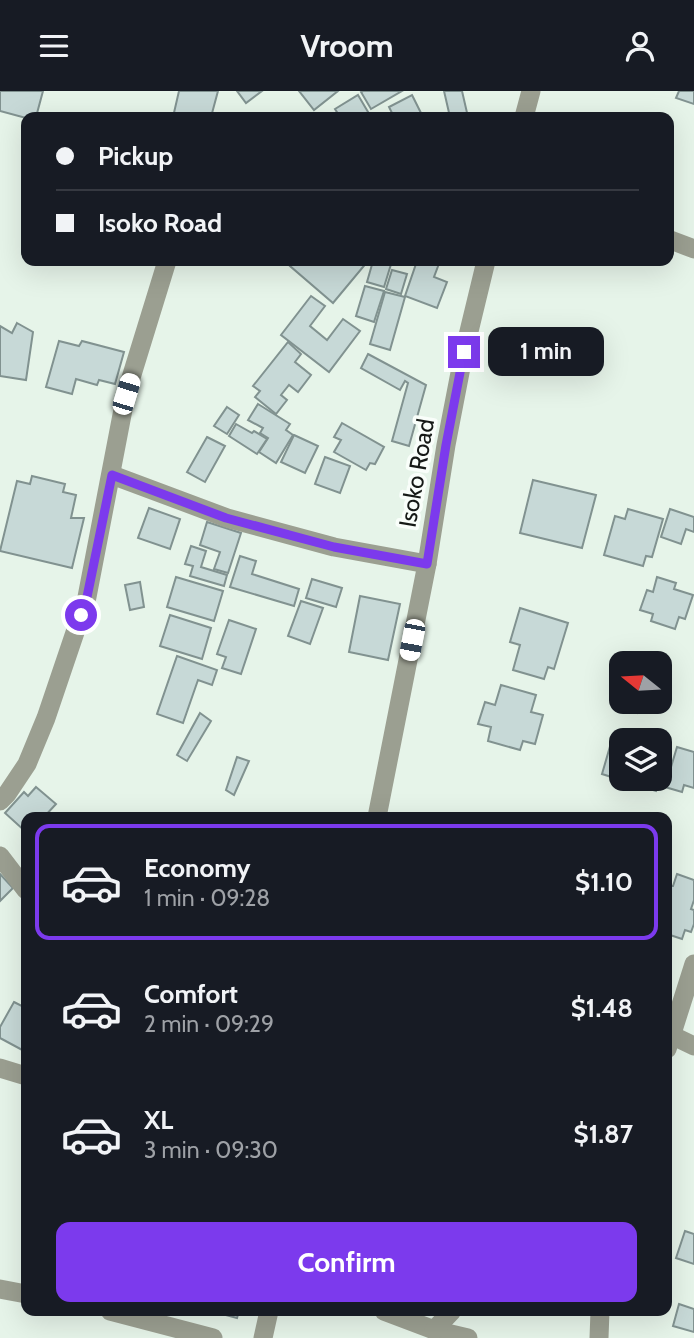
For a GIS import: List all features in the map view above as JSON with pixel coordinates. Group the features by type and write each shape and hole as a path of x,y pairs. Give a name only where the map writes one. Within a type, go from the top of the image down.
{"street":[{"path":"525,112 531,91"},
{"path":"674,241 694,249"},
{"path":"0,801 27,764 46,718 87,597 126,394 165,266"},
{"name":"Isoko Road","path":"378,812 427,564 464,352 485,266"},
{"path":"112,475 226,518 334,547 427,564"},
{"path":"0,856 21,883"},
{"path":"672,1027 694,964"},
{"path":"672,1040 694,1046"},
{"path":"0,1068 21,1074"},
{"path":"0,1289 21,1293"},
{"path":"129,1316 213,1338"},
{"path":"263,1338 268,1316"},
{"path":"397,1316 434,1330 468,1338"},
{"path":"434,1330 447,1316"},
{"path":"599,1338 600,1316"}],"building":[{"path":"0,91 43,91 37,112 21,112 21,117 0,111"},
{"path":"179,91 218,91 212,112 174,112"},
{"path":"237,91 262,91 246,103"},
{"path":"299,91 338,91 314,110"},
{"path":"402,91 371,109 361,92"},
{"path":"444,91 462,91 467,112 449,112"},
{"path":"679,91 694,91 694,104 676,98"},
{"path":"358,95 368,112 337,112 335,109"},
{"path":"412,95 420,112 392,112 389,107"},
{"path":"290,266 364,266 333,303"},
{"path":"372,266 390,266 384,287 367,282"},
{"path":"415,266 438,266 434,277 447,282 437,308 405,296"},
{"path":"392,270 407,274 401,294 386,289"},
{"path":"365,286 384,291 374,322 356,316"},
{"path":"385,292 405,297 390,350 370,344"},
{"path":"311,296 325,306 310,326 327,340 343,319 360,331 329,372 281,335"},
{"path":"17,323 33,332 26,380 0,376 0,326 12,333"},
{"path":"59,341 79,346 82,341 124,352 115,384 99,380 97,385 76,379 72,394 46,387"},
{"path":"288,342 301,354 295,362 311,375 298,392 289,385 281,395 287,400 276,414 255,397 260,391 253,386"},
{"path":"368,354 426,385 409,446 392,441 408,383 405,381 400,390 361,368"},
{"path":"258,404 290,424 286,430 293,435 276,463 259,452 268,438 260,433 263,428 248,420"},
{"path":"227,407 239,415 227,434 214,426"},
{"path":"342,423 384,447 375,464 370,463 366,470 334,452 341,440 334,437"},
{"path":"236,424 267,439 257,454 229,436"},
{"path":"294,435 318,446 305,473 281,462"},
{"path":"207,437 225,446 205,482 187,472"},
{"path":"325,457 350,466 340,493 315,484"},
{"path":"32,476 65,484 63,492 76,495 71,518 84,518 72,568 0,551 17,481 30,484"},
{"path":"533,480 596,495 582,548 520,533"},
{"path":"149,508 180,519 170,549 138,538"},
{"path":"628,509 663,519 652,557 646,556 643,566 604,555 615,516 625,519"},
{"path":"670,509 694,517 694,532 686,529 681,544 661,537"},
{"path":"207,522 241,533 228,573 214,569 220,552 200,545"},
{"path":"191,546 206,551 201,567 227,575 224,586 190,576 193,566 185,564"},
{"path":"240,556 256,561 252,574 299,589 294,606 230,587"},
{"path":"176,577 223,591 214,621 167,607"},
{"path":"657,577 676,583 674,589 693,595 685,619 679,617 675,629 651,621 653,614 640,610 647,590 653,592"},
{"path":"312,579 342,588 336,607 306,598"},
{"path":"140,582 144,607 130,610 125,585"},
{"path":"360,596 400,604 388,660 349,652"},
{"path":"301,601 323,608 310,644 288,636"},
{"path":"520,608 568,623 554,669 548,667 544,679 513,670 520,645 510,642"},
{"path":"170,615 211,628 202,659 160,646"},
{"path":"229,620 256,629 241,674 222,668 226,657 217,654"},
{"path":"177,656 217,670 212,685 198,680 183,723 157,714"},
{"path":"501,685 536,695 531,712 543,715 535,744 523,741 520,750 488,741 491,727 478,724 485,702 495,705"},
{"path":"200,713 211,721 187,761 177,755"},
{"path":"677,747 694,752 694,788 684,785 682,792 672,789 672,764"},
{"path":"609,750 609,776 602,774"},
{"path":"237,757 249,761 234,795 226,790"},
{"path":"36,787 56,804 49,812 21,812 21,827 5,813 24,792 28,796"},
{"path":"0,874 13,888 0,901"},
{"path":"677,874 694,880 691,909 694,910 694,924 691,932 685,930 682,939 672,936 673,886"},
{"path":"14,1002 21,1006 21,1049 0,1038 0,1027"},
{"path":"685,1231 694,1234 694,1264 676,1258"},
{"path":"679,1304 694,1309 694,1332 673,1326"}],"route":[{"path":"81,615 112,475 226,518 334,547 427,564 464,352"}]}
